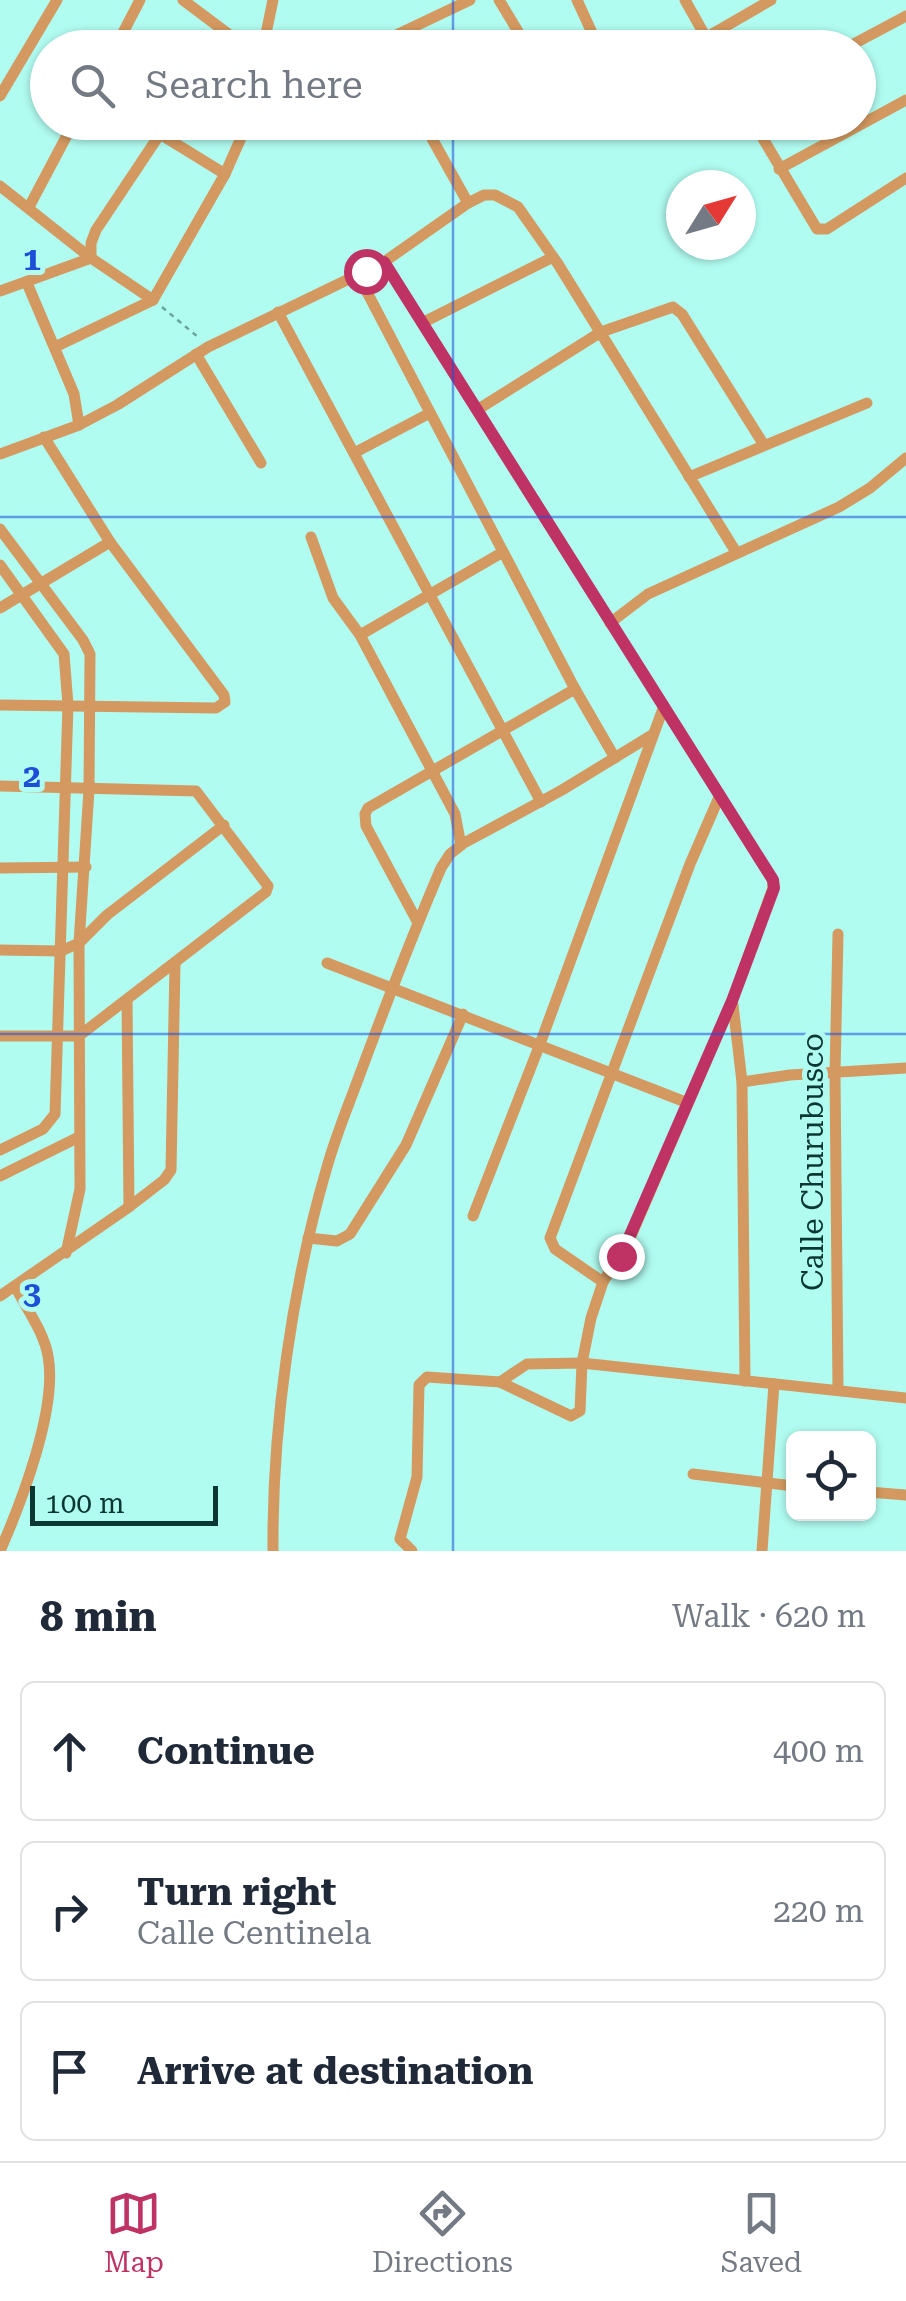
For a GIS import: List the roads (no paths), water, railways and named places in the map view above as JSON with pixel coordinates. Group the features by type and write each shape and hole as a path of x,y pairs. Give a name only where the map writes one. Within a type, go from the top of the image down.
{"street":[{"path":"39,30 57,0"},
{"path":"124,30 140,0"},
{"path":"182,0 222,30"},
{"path":"267,30 273,0"},
{"path":"407,30 470,0"},
{"path":"498,0 517,30"},
{"path":"578,0 591,30"},
{"path":"685,0 702,30"},
{"path":"727,30 772,0"},
{"path":"876,32 906,16"},
{"path":"0,96 30,45"},
{"path":"876,116 906,100"},
{"path":"29,207 64,140"},
{"path":"91,258 96,230 156,140"},
{"path":"170,140 225,174"},
{"path":"56,347 153,300 225,174 240,140"},
{"path":"433,140 468,203"},
{"path":"764,140 812,226 822,230 906,178"},
{"path":"779,169 832,140"},
{"path":"0,186 91,258 153,300"},
{"path":"0,454 78,425 117,405 208,347 384,262 484,195 507,199 518,206 601,332 736,552"},
{"path":"422,323 553,257"},
{"path":"0,291 91,258"},
{"path":"384,262 769,872 774,888 732,1001 625,1250 603,1282 582,1364 580,1411 571,1416 500,1382 427,1376 422,1380 417,1477 400,1539 412,1551"},
{"path":"358,275 574,689 615,758"},
{"path":"27,283 74,394 78,425"},
{"path":"476,410 601,332 673,308 682,314 764,446"},
{"path":"278,312 541,802"},
{"path":"196,354 261,463"},
{"path":"689,477 867,403"},
{"path":"354,453 430,413"},
{"path":"0,705 216,708 226,702 110,542 44,437"},
{"path":"610,623 648,594 839,507 906,458"},
{"path":"0,530 88,647 92,706 79,943 80,1189 66,1253"},
{"path":"312,537 333,598 360,634 455,814 461,846"},
{"path":"0,608 110,542"},
{"path":"360,634 503,552"},
{"path":"0,565 66,659 68,705 55,1114 50,1122 0,1150"},
{"path":"418,923 366,826 365,814 374,803 574,689"},
{"path":"473,1216 664,706"},
{"path":"273,1551 288,1347 308,1238 328,1164 392,986 444,861 461,846 652,735"},
{"path":"0,786 190,790 200,794 266,879 266,892 79,1036 0,1036"},
{"path":"603,1282 555,1249 550,1238 690,864 720,796"},
{"path":"0,950 61,951 79,943 107,915 224,825"},
{"path":"0,868 86,867"},
{"name":"Calle Churubusco","path":"838,934 838,1389"},
{"path":"328,963 688,1103"},
{"path":"0,1296 129,1207 171,1170 175,964"},
{"path":"127,1000 129,1207"},
{"path":"732,1001 742,1082 745,1381"},
{"path":"308,1238 338,1241 350,1234 406,1145 463,1014"},
{"path":"742,1082 906,1068"},
{"path":"0,1176 79,1137"},
{"path":"0,1551 37,1452 50,1379 43,1340 15,1286"},
{"path":"500,1382 527,1364 582,1364 906,1398"},
{"path":"762,1551 774,1384"},
{"path":"693,1474 786,1485"},
{"path":"876,1493 906,1495"}]}
